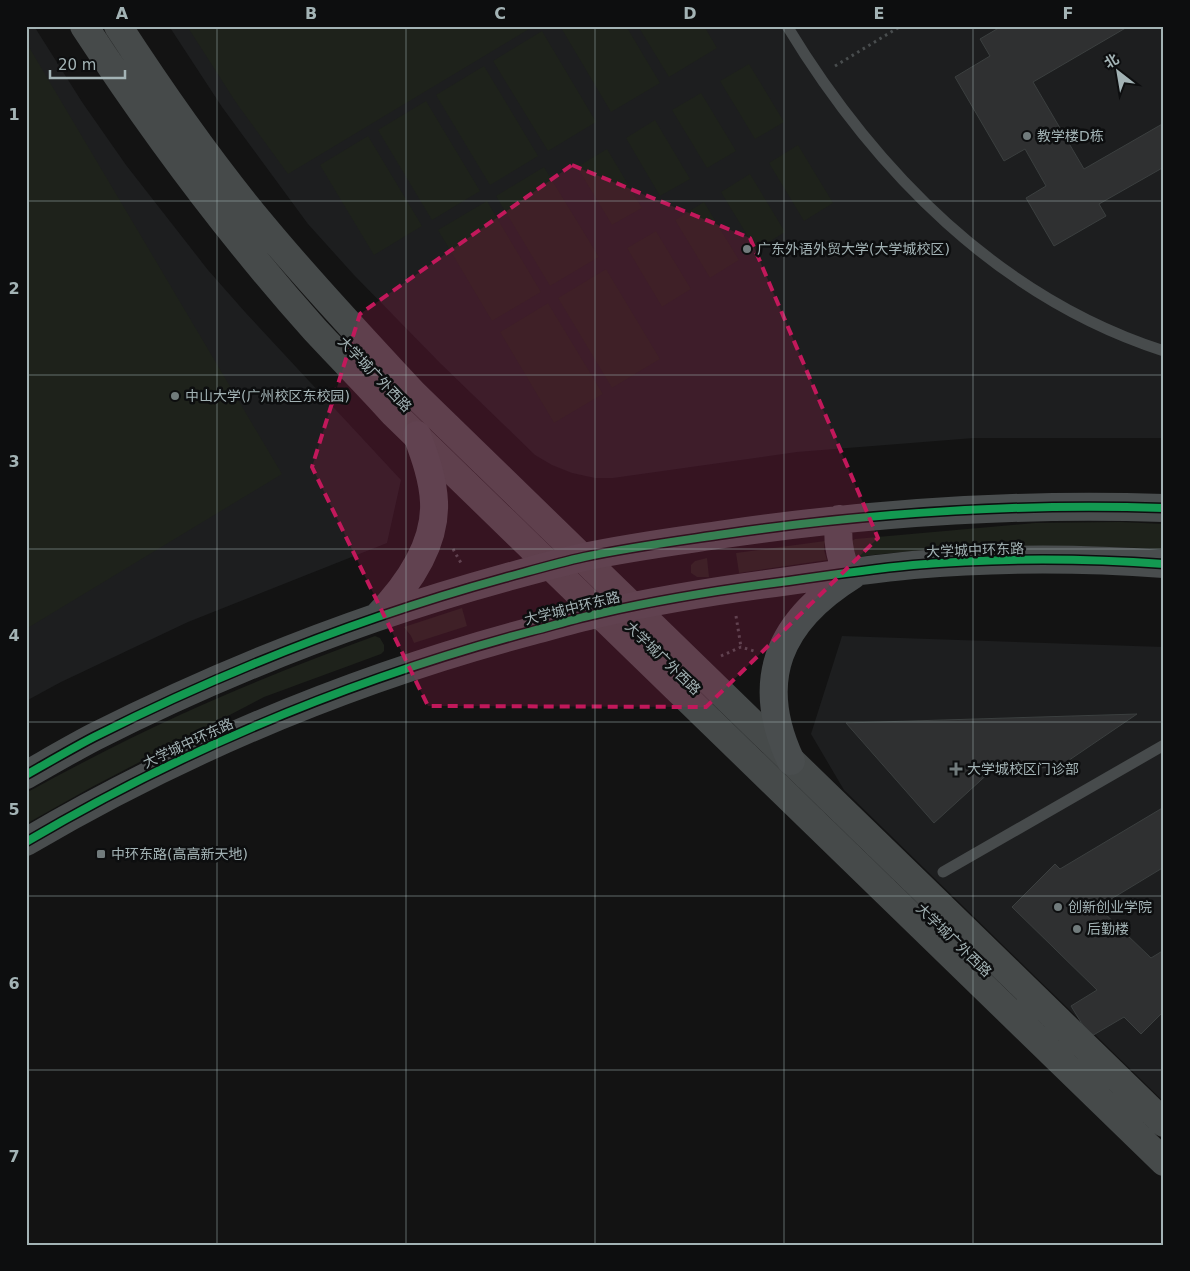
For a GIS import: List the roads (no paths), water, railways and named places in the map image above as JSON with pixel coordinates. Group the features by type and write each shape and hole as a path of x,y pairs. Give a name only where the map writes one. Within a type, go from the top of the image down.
{"main road":[{"name":"大学城广外西路","path":"84,26 161,140 242,244 316,331 393,413 1164,1162"},
{"name":"大学城广外西路","path":"118,26 183,124 263,226 337,312 413,393 1164,1124"},
{"path":"378,617 392,602 413,572 421,557 432,519 434,504 433,488 428,466 417,435"},
{"path":"26,775 90,739 213,681 312,641 378,617 478,585 582,558 656,544 839,519 914,512 1053,507 1164,508"},
{"path":"791,761 783,743 774,707 774,672 780,654 795,626 820,598 853,572 840,555 837,538 839,519"},
{"name":"大学城中环东路","path":"26,842 117,790 184,758 358,685 441,657 599,613 742,587 853,572 979,561 1040,560 1164,564"}],"lane":[{"path":"787,26 819,76 852,122 931,210 981,253 1050,301 1099,325 1164,351"},
{"path":"943,872 1164,745"}],"place":[{"name":"教学楼D栋","path":"1027,136"},
{"name":"广东外语外贸大学(大学城校区)","path":"747,249"},
{"name":"中山大学(广州校区东校园)","path":"175,396"},
{"name":"大学城校区门诊部","path":"956,769"},
{"name":"中环东路(高高新天地)","path":"101,854"},
{"name":"创新创业学院","path":"1058,907"},
{"name":"后勤楼","path":"1077,929"}]}
